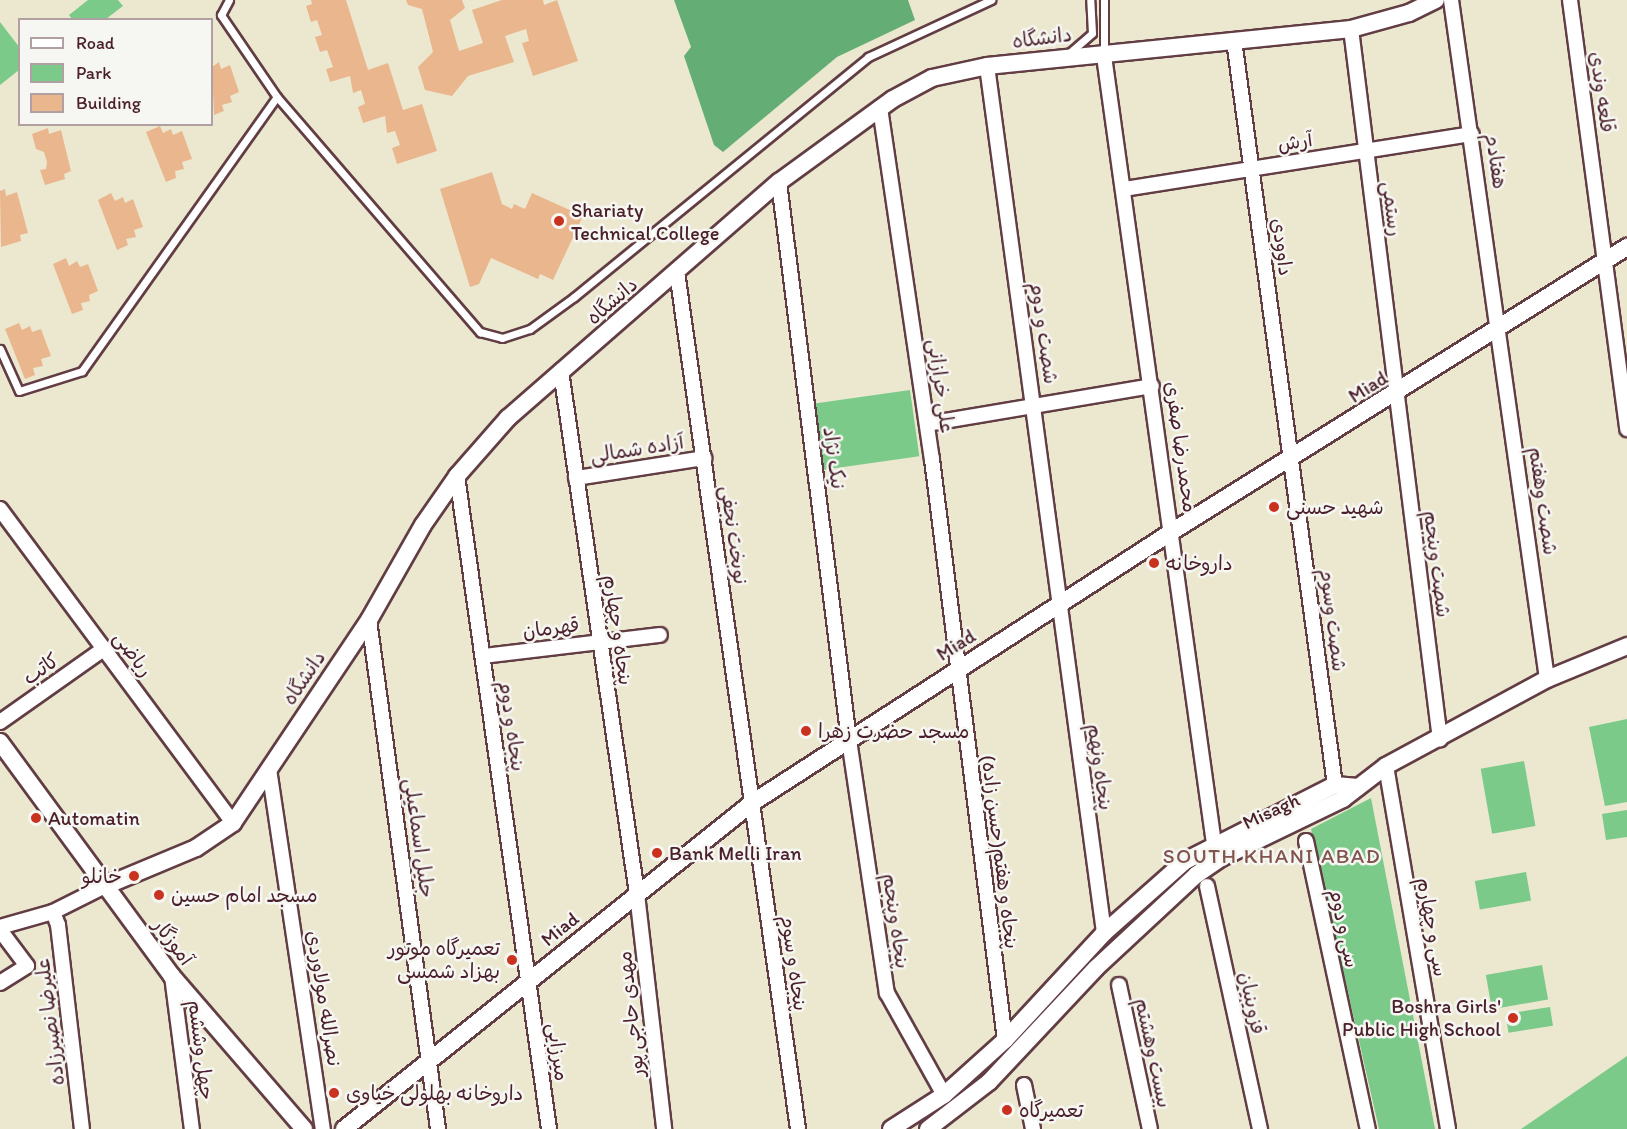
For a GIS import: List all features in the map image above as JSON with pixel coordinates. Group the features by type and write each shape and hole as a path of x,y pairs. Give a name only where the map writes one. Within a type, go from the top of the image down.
{"street":[{"name":"دانشگاه","path":"0,928 53,912 105,886 196,848 233,823 369,620 423,525 457,476 508,418 779,182 880,108 932,78 987,66 1064,57 1104,56 1351,28 1409,13 1436,0"},
{"name":"هفتادم","path":"1451,0 1500,328"},
{"name":"قلعه وندی","path":"1570,0 1627,429"},
{"name":"رستمی","path":"1351,28 1396,394"},
{"name":"داوودی","path":"1234,40 1292,460"},
{"name":"محمدرضا صفری","path":"1104,56 1218,851"},
{"name":"شصت و دوم","path":"987,66 1035,406 1058,606"},
{"name":"علی خرازانی","path":"880,108 927,424 957,670"},
{"name":"آرش","path":"1124,189 1472,134"},
{"name":"نیک نژاد","path":"779,182 849,740"},
{"name":"Miad","path":"344,1129 752,803 1173,531 1292,460 1627,247"},
{"name":"نوبخت نجفی","path":"677,272 752,803"},
{"name":"شصت وهفتم","path":"1500,328 1547,679"},
{"name":"پنجاه و چهارم","path":"561,372 637,894"},
{"path":"927,424 1152,386"},
{"name":"شصت وپنجم","path":"1396,394 1440,739"},
{"name":"آزاده شمالی","path":"576,478 704,458"},
{"name":"شصت وسوم","path":"1292,460 1335,785"},
{"name":"پنجاه و دوم","path":"457,476 529,981"},
{"name":"ریاضی","path":"0,509 233,823"},
{"name":"پنجاه ونهم","path":"1058,606 1104,933"},
{"name":"جلیل اسماعیلی","path":"369,620 438,1129"},
{"name":"قهرمان","path":"483,656 660,636"},
{"name":"Misagh","path":"891,1129 944,1095 1005,1040 1104,933 1185,861 1218,851 1343,799 1386,766 1440,739 1547,679 1627,646"},
{"name":"کاتب","path":"0,722 105,648"},
{"name":"(حسن زاده)پنجاه و هفتم","path":"957,670 1005,1040"},
{"name":"پنجاه وپنجم","path":"849,740 886,993 944,1095"},
{"name":"آموزگار","path":"0,742 172,976 304,1129"},
{"name":"سی و چهارم","path":"1386,766 1448,1129"},
{"name":"نصرالله مولاوردی","path":"269,769 323,1129"},
{"path":"1335,785 1359,787"},
{"name":"Misagh","path":"928,1129 989,1082 1165,900 1218,851 1335,785"},
{"name":"پنجاه و سوم","path":"752,803 798,1129"},
{"name":"سی و دوم","path":"1306,841 1368,1129"},
{"name":"قزوینیان","path":"1207,886 1260,1129"},
{"name":"مهدی حاجی پور","path":"637,894 664,1129"},
{"name":"علیرضا نصیرزاده","path":"53,912 61,947 82,1129"},
{"path":"0,928 27,966 0,983"},
{"name":"چهل وششم","path":"172,976 192,1129"},
{"name":"میرزایی","path":"529,981 549,1129"},
{"name":"بیست وهشتم","path":"1119,985 1150,1129"},
{"path":"1024,1085 1033,1129"}],"lane":[{"path":"229,0 221,15 277,97 480,332 502,338 530,329 574,297 868,57 991,0"},
{"path":"1064,57 1092,33 1090,0"},
{"path":"1104,0 1104,56"},
{"path":"0,349 19,392 82,371 277,97"}],"green space":[{"path":"88,0 118,0 123,6 107,18 71,18 69,15"},
{"path":"674,0 908,0 915,20 837,57 723,152 714,145 684,56 691,47"},
{"path":"0,22 18,45 18,71 0,85"},
{"path":"910,390 919,456 822,470 813,404"},
{"path":"1627,719 1627,802 1605,806 1589,727"},
{"path":"1524,761 1535,826 1492,834 1481,769"},
{"path":"1371,798 1435,1129 1379,1129 1311,829"},
{"path":"1627,810 1627,837 1606,840 1602,814"},
{"path":"1526,872 1531,901 1480,910 1475,881"},
{"path":"1542,965 1548,999 1492,1009 1486,975"},
{"path":"1550,1007 1553,1026 1509,1033 1506,1014"},
{"path":"1627,1056 1627,1129 1521,1129"}],"building":[{"path":"311,0 346,0 368,70 388,63 403,110 422,104 437,151 397,164 392,148 400,145 395,131 387,133 385,116 363,123 358,107 365,104 361,90 353,93 350,76 330,82 326,69 333,67 327,50 320,52 315,37 322,35 317,20 311,22 306,6 312,4"},
{"path":"406,0 462,0 465,8 450,20 459,51 483,43 472,10 502,0 543,0 544,5 557,0 578,61 533,76 522,43 529,41 526,29 505,36 514,62 468,76 452,96 425,90 418,67 433,52 422,9 408,5"},
{"path":"219,62 221,69 230,65 239,92 230,96 232,102 222,105 224,111 214,115 213,91 213,66"},
{"path":"160,126 163,133 171,129 173,135 182,131 192,159 182,162 184,169 175,171 176,178 166,182 146,132"},
{"path":"48,128 49,134 61,130 71,171 64,174 65,179 45,185 40,170 46,169 47,162 44,152 36,149 32,134"},
{"path":"492,172 502,204 512,209 514,204 525,209 532,193 583,216 553,280 540,274 538,279 491,258 479,284 470,287 440,189"},
{"path":"5,189 6,196 17,192 28,233 20,235 21,241 1,247 0,191"},
{"path":"111,193 115,201 123,197 125,203 133,199 143,227 134,230 136,237 126,239 128,245 117,250 98,200"},
{"path":"66,258 69,266 77,261 80,267 88,264 98,291 89,295 90,301 81,303 83,310 72,314 53,264"},
{"path":"19,323 22,330 30,326 32,332 41,329 51,356 41,359 43,366 33,368 35,375 25,379 5,329"}],"place":[{"name":"Shariaty Technical College","path":"559,221"},
{"name":"شهید حسنی","path":"1274,507"},
{"name":"داروخانه","path":"1154,563"},
{"name":"مسجد حضرت زهرا","path":"806,731"},
{"name":"Automatin","path":"36,818"},
{"name":"Bank Melli Iran","path":"657,853"},
{"name":"خانلو","path":"134,876"},
{"name":"مسجد امام حسین","path":"159,895"},
{"name":"تعمیرگاه موتور بهزاد شمسی","path":"512,960"},
{"name":"Boshra Girls' Public High School","path":"1513,1018"},
{"name":"داروخانه بهلولی خیاوی","path":"334,1093"},
{"name":"تعمیرگاه","path":"1007,1110"}],"district":[{"name":"SOUTH KHANI ABAD","path":"1272,856"}]}
